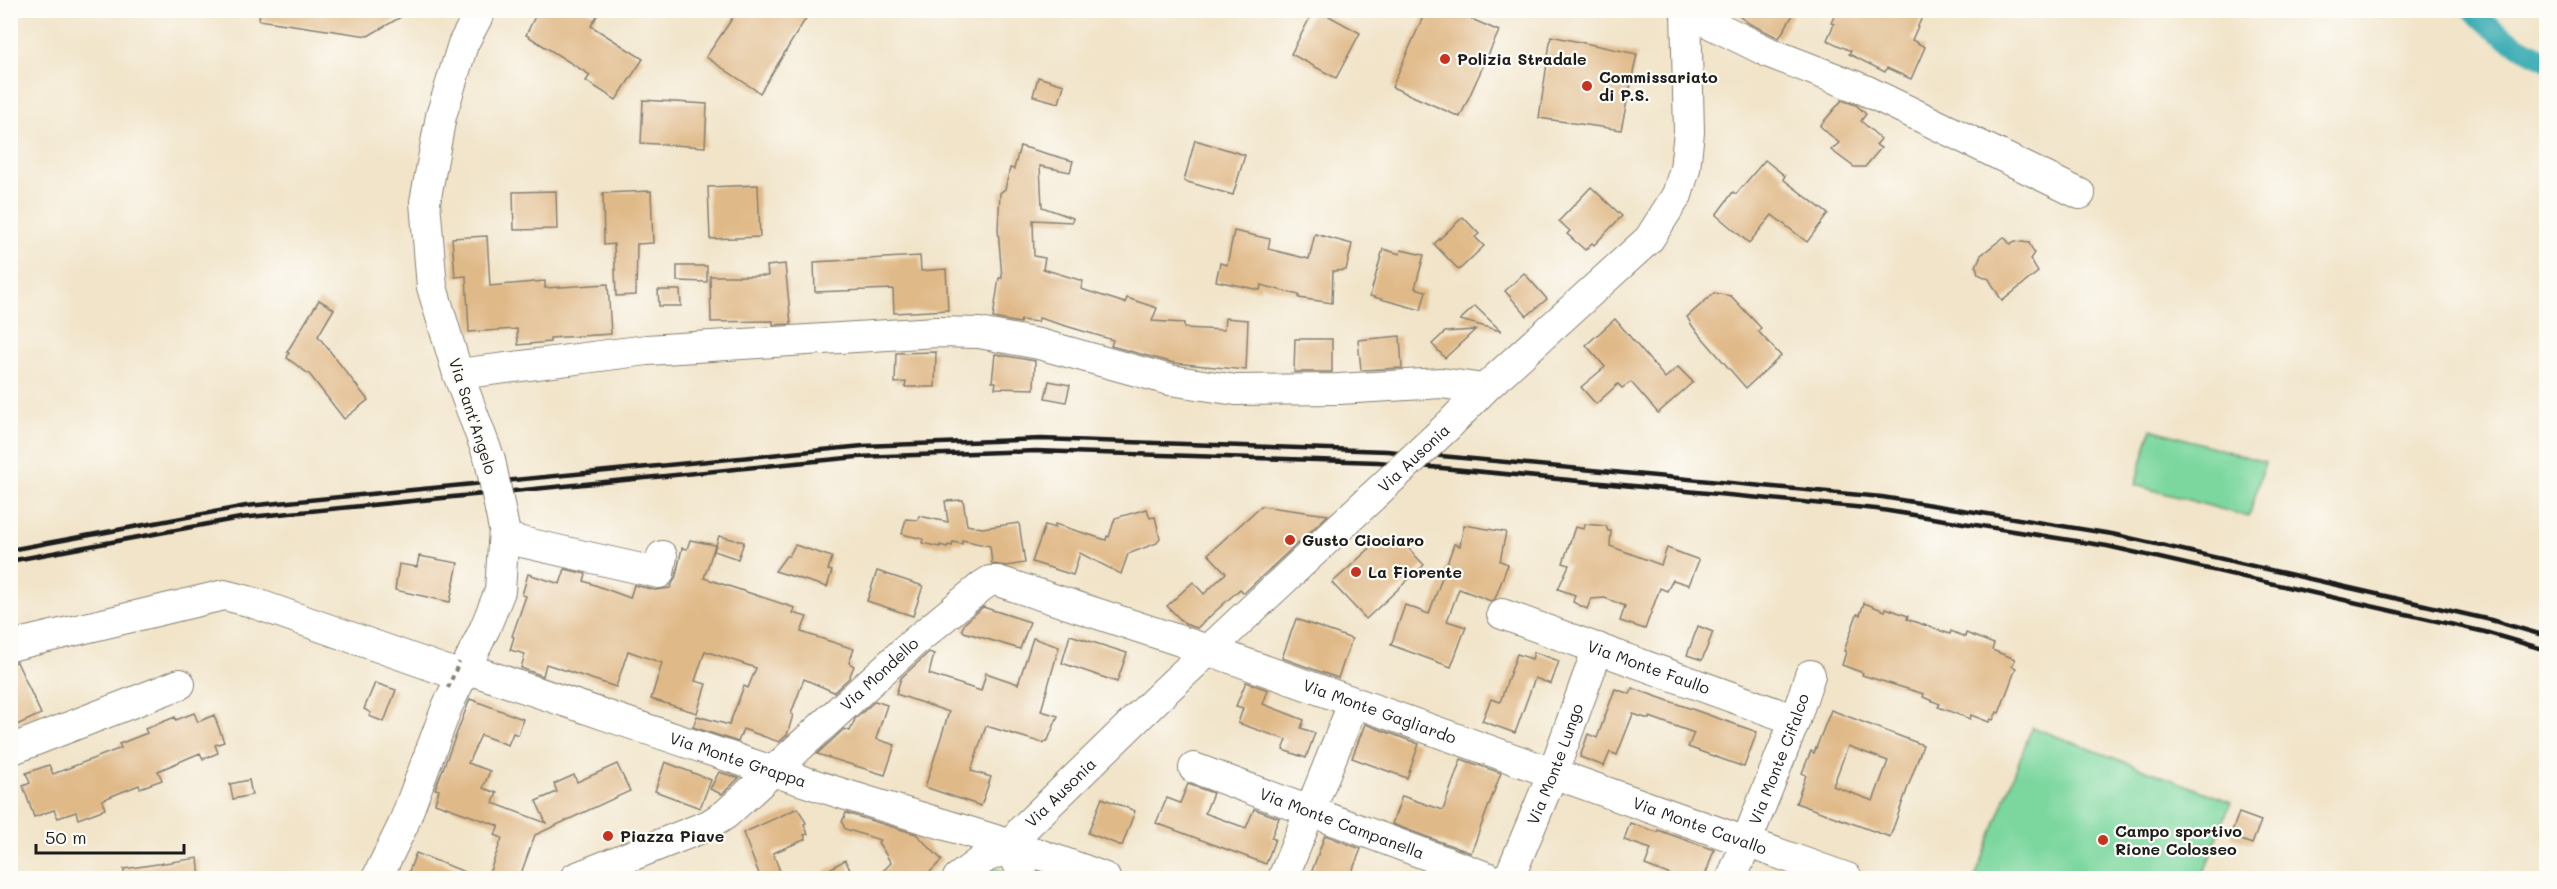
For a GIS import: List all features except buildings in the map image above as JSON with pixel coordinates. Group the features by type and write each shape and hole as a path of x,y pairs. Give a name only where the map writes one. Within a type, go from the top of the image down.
{"street":[{"name":"Via Sant'Angelo","path":"377,879 403,825 458,673 485,628 500,591 504,533 489,460 458,374 432,287 426,202 441,116 463,44 481,10"},
{"path":"1686,11 1770,54 1865,90 2080,194"},
{"name":"Via Ausonia","path":"963,877 986,857 1019,870 1022,830 1208,650 1448,426 1484,389 1649,239 1677,195 1685,169 1689,132 1686,11"},
{"path":"458,374 647,350 936,332 979,333 1039,344 1170,380 1236,390 1339,389 1441,383 1484,389"},
{"path":"504,533 658,573 662,556"},
{"name":"Via Mondello","path":"574,879 709,825 726,814 914,643 990,581 999,581 1208,650"},
{"name":"Via Monte Grappa","path":"10,646 224,595 248,601 458,673 771,771 1019,870 1054,858 1106,879"},
{"name":"Via Monte Faullo","path":"1502,614 1795,720"},
{"name":"Via Monte Lungo","path":"1509,879 1553,773 1598,648"},
{"name":"Via Monte Gagliardo","path":"1208,650 1353,704 1553,773"},
{"name":"Via Monte Cifalco","path":"1732,879 1795,720 1810,675"},
{"path":"10,750 180,684"},
{"path":"1283,879 1353,704"},
{"name":"Via Monte Campanella","path":"1194,768 1489,879"},
{"name":"Via Monte Cavallo","path":"1553,773 1838,877"}],"green space":[{"path":"2151,429 2265,462 2249,517 2135,485"},
{"name":"Campo sportivo Rione Colosseo","path":"2032,727 2231,802 2202,878 1975,878"},
{"path":"993,868 1003,871 1006,878 976,878"}],"waterway":[{"path":"2473,10 2497,32 2546,60"}],"railway":[{"path":"10,550 246,506 863,446 1041,439 1387,451 1882,497 2112,534 2491,620 2546,636"},
{"path":"10,561 240,518 857,457 1036,451 1378,462 1876,509 2107,546 2485,632 2546,650"}],"place":[{"name":"Polizia Stradale","path":"1445,59"},
{"name":"Commissariato di P.S.","path":"1587,86"},
{"name":"Gusto Ciociaro","path":"1290,540"},
{"name":"La Fiorente","path":"1356,572"},
{"name":"Piazza Piave","path":"608,836"},
{"name":"Campo sportivo Rione Colosseo","path":"2103,840"}]}
